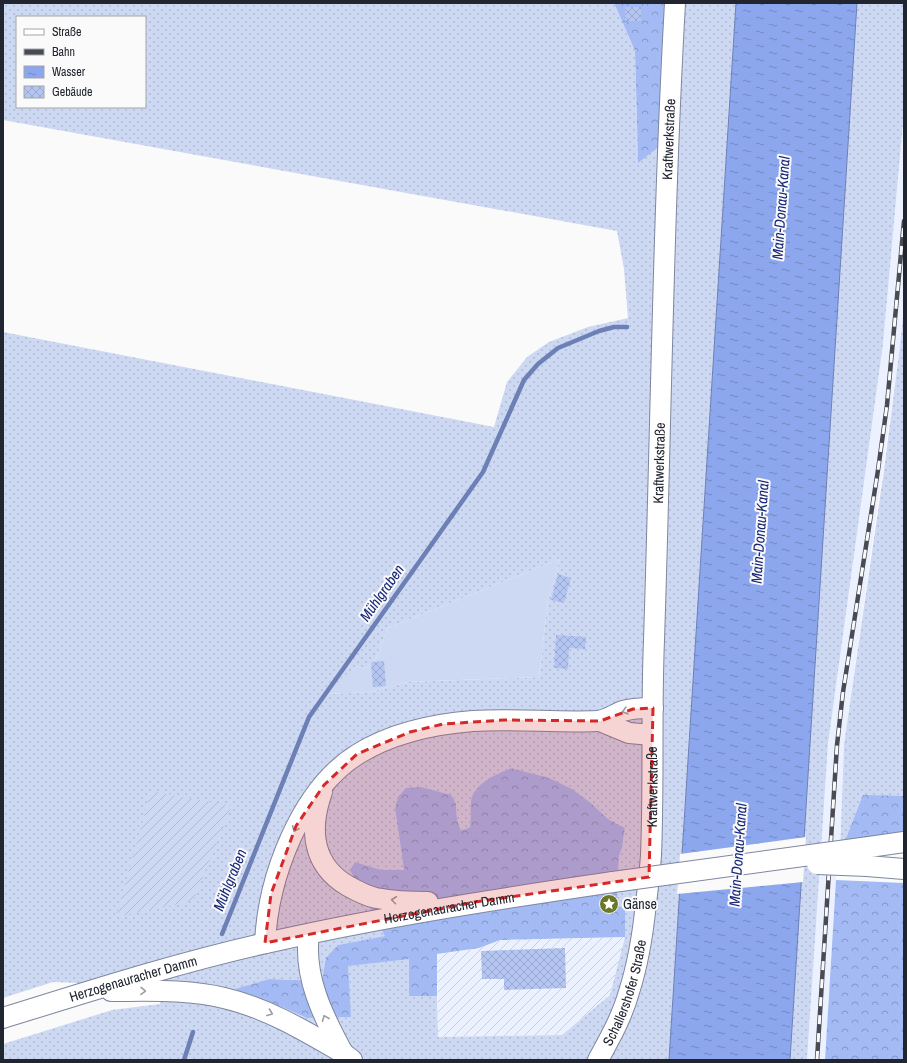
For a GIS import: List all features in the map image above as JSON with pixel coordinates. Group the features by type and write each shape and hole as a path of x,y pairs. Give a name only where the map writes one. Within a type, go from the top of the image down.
{"main road":[{"name":"Kraftwerkstraße","path":"644,923 651,857 652,735 663,296 674,3"},
{"path":"600,721 622,711 653,708"},
{"path":"265,943 266,923 271,894 296,826 304,811 324,785 338,769 357,754 381,742 410,732 443,724 473,721 600,721 629,733 652,735"},
{"path":"324,785 319,800 314,834 316,846 322,861 339,881 358,892 375,898 397,901 475,902"},
{"name":"Herzogenauracher Damm","path":"3,1018 176,966 265,943 309,934 475,902 613,882 753,863 868,857 904,842"},
{"path":"868,857 904,869"},
{"name":"Schallershofer Straße","path":"598,1060 618,1023 629,992 644,923"},
{"path":"309,934 307,952 311,979 327,1023 347,1056"},
{"path":"90,991 186,992 223,997 247,1004 277,1016 347,1056"}],"highlighted area":[{"path":"653,708 649,877 475,902 265,943 271,894 296,826 324,785 357,754 410,732 443,724 504,720 600,721 633,709"}],"shaded area":[{"path":"3,3 614,3 635,51 638,163 667,3 736,3 669,1060 3,1060 3,1044 112,1010 160,1004 162,986 53,982 3,998 3,332 494,427 507,382 527,357 549,342 588,327 628,318 624,269 617,231 3,120","holes":["560,559 548,599 539,677 408,682 370,692 326,694 356,666 365,669 376,659 388,628","511,768 529,773 592,804 608,819 625,828 622,848 619,856 617,906 625,909 625,937 610,995 562,1035 438,1037 437,996 409,996 410,958 347,966 350,1017 307,1018 282,1007 270,979 322,981 338,945 386,936 355,862 382,870 404,870 395,809 456,804 457,819 461,831 470,827 471,800"]},
{"path":"857,3 904,3 904,112 883,344 828,744 807,1060 790,1060"},
{"path":"904,112 904,306 900,346 844,744 840,854 836,880 825,1060 807,1060 828,744 883,344"},
{"path":"904,306 904,796 892,796 840,854 844,744 884,470"},
{"path":"560,559 548,599 539,677 408,682 370,692 325,694 356,666 365,669 376,659 388,628"},
{"path":"151,791 232,806 193,901 116,917"},
{"path":"625,937 610,995 562,1035 438,1037 437,954 479,948 500,940"}],"green space":[{"path":"614,3 667,3 665,142 638,163 635,51"},
{"path":"511,768 549,778 572,789 592,804 608,819 625,828 622,848 619,856 617,905 625,909 625,937 500,940 479,948 437,954 437,996 409,996 409,959 348,966 351,1017 307,1018 235,989 270,979 322,981 326,958 338,945 385,936 350,870 355,862 382,870 404,870 395,809 398,797 406,788 421,787 451,795 456,804 457,819 461,831 470,827 471,801 477,789 487,780"},
{"path":"863,795 904,796 904,837 840,854"},
{"path":"836,880 904,883 904,1060 825,1060"}],"water":[{"name":"Main-Donau-Kanal","path":"736,3 857,3 790,1060 669,1060"}],"pier":[{"path":"806,837 803,882 677,894 680,854"}],"building":[{"path":"625,7 641,7 641,21 625,21"},
{"path":"558,574 571,578 564,603 551,600"},
{"path":"556,635 586,637 585,649 569,648 568,669 554,668"},
{"path":"384,661 386,686 373,687 371,662"},
{"path":"565,948 566,988 504,990 504,979 482,979 481,951"}],"waterway":[{"name":"Mühlgraben","path":"222,934 309,717 483,472 524,380 538,364 558,348 599,331 614,327 627,327"},
{"path":"184,1060 193,1032"}],"railway":[{"path":"817,1060 837,745 843,692 887,405 904,221"}],"place":[{"name":"Gänse","path":"609,904"}]}
